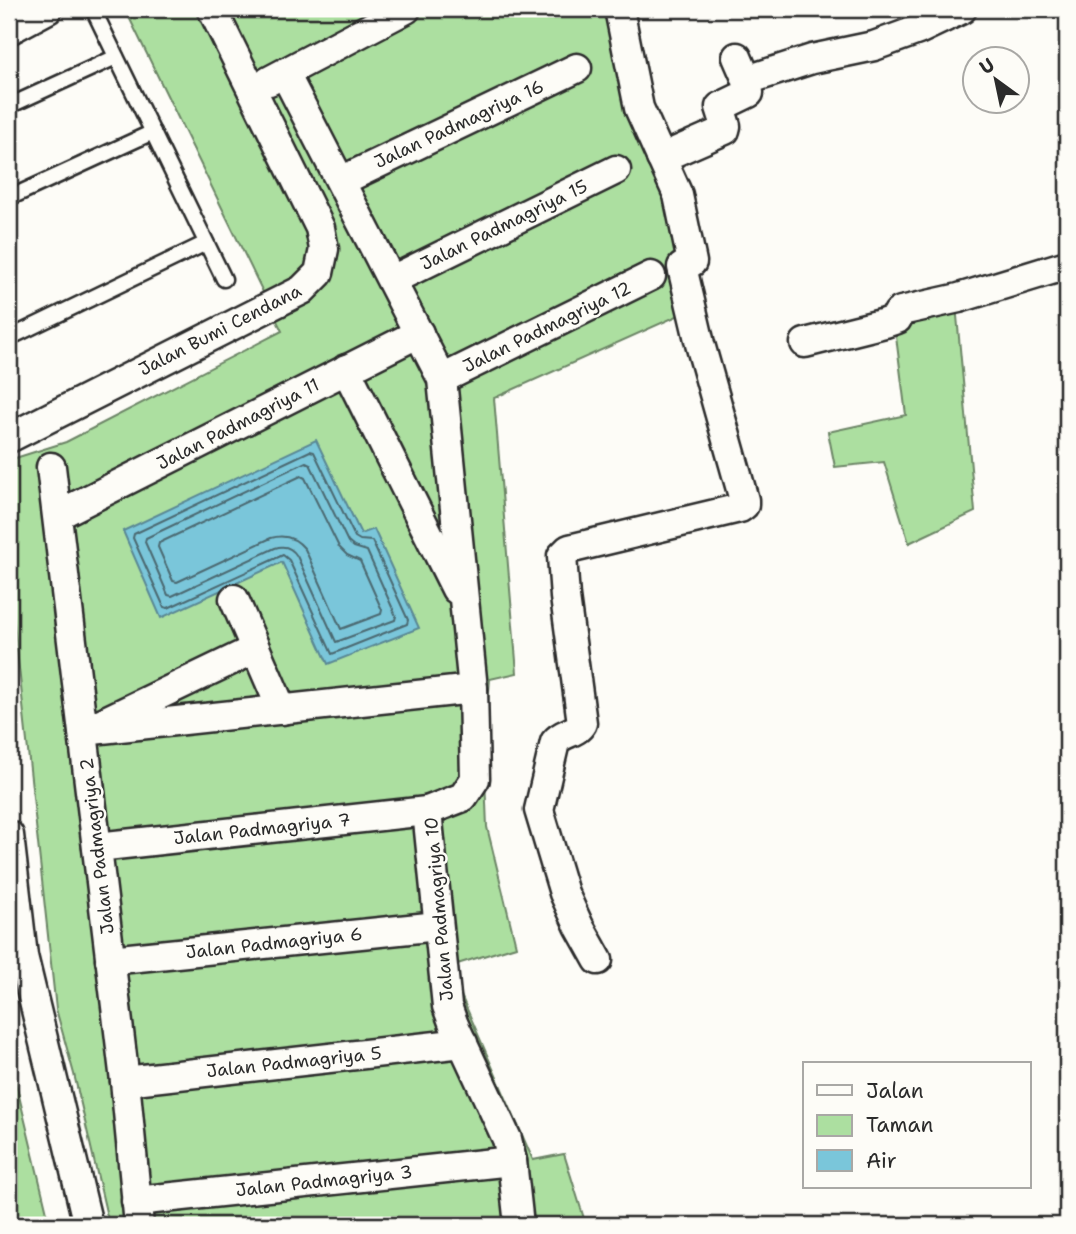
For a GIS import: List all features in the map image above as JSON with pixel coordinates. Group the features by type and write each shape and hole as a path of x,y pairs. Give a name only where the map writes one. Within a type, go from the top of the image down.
{"street":[{"path":"9,30 48,9"},
{"name":"Jalan Bumi Cendana","path":"9,438 303,290 319,273 324,248 320,228 212,9"},
{"path":"598,960 564,893 539,810 555,742 579,729 582,723 567,620 562,556 569,549 744,505 682,267 692,262 678,195 639,108 619,9"},
{"path":"661,158 724,130 726,126 720,107 749,93 742,69 812,59 874,46 913,20 962,9"},
{"path":"251,91 391,12"},
{"name":"Jalan Padmagriya 16","path":"341,181 578,68"},
{"path":"285,74 442,379"},
{"name":"Jalan Padmagriya 15","path":"391,280 616,170"},
{"path":"805,343 895,320 901,311 956,299 1067,265"},
{"name":"Jalan Padmagriya 12","path":"442,379 651,276"},
{"name":"Jalan Padmagriya 11","path":"58,514 419,333"},
{"name":"Jalan Padmagriya 10","path":"346,369 465,606"},
{"name":"Jalan Padmagriya 10","path":"442,379 473,689 475,779 464,797 427,811 447,1006 507,1139 519,1225"},
{"name":"Jalan Padmagriya 2","path":"51,467 125,1081 137,1213"},
{"path":"234,599 282,710"},
{"path":"83,732 255,649"},
{"path":"83,732 473,689"},
{"name":"Jalan Padmagriya 7","path":"97,847 427,811"},
{"path":"9,835 23,956 88,1225"},
{"name":"Jalan Padmagriya 6","path":"110,960 438,926"},
{"name":"Jalan Padmagriya 5","path":"125,1081 463,1043"},
{"name":"Jalan Padmagriya 3","path":"137,1213 512,1161"}],"lane":[{"path":"93,9 224,279"},
{"path":"9,106 116,57"},
{"path":"9,198 153,132"},
{"path":"9,338 206,243"}],"green space":[{"path":"125,9 606,9 669,199 681,249 673,255 684,313 494,398 517,673 490,679 484,752 487,827 516,946 454,965 456,984 533,1160 564,1154 586,1225 109,1225 56,1009 9,576 9,460 66,442 282,331"},
{"path":"956,305 975,512 909,543 884,462 835,467 828,432 906,415 894,321"},
{"path":"9,1054 50,1225 9,1225"}],"water":[{"path":"316,440 361,534 374,529 419,628 328,664 282,562 161,618 123,531"}]}
